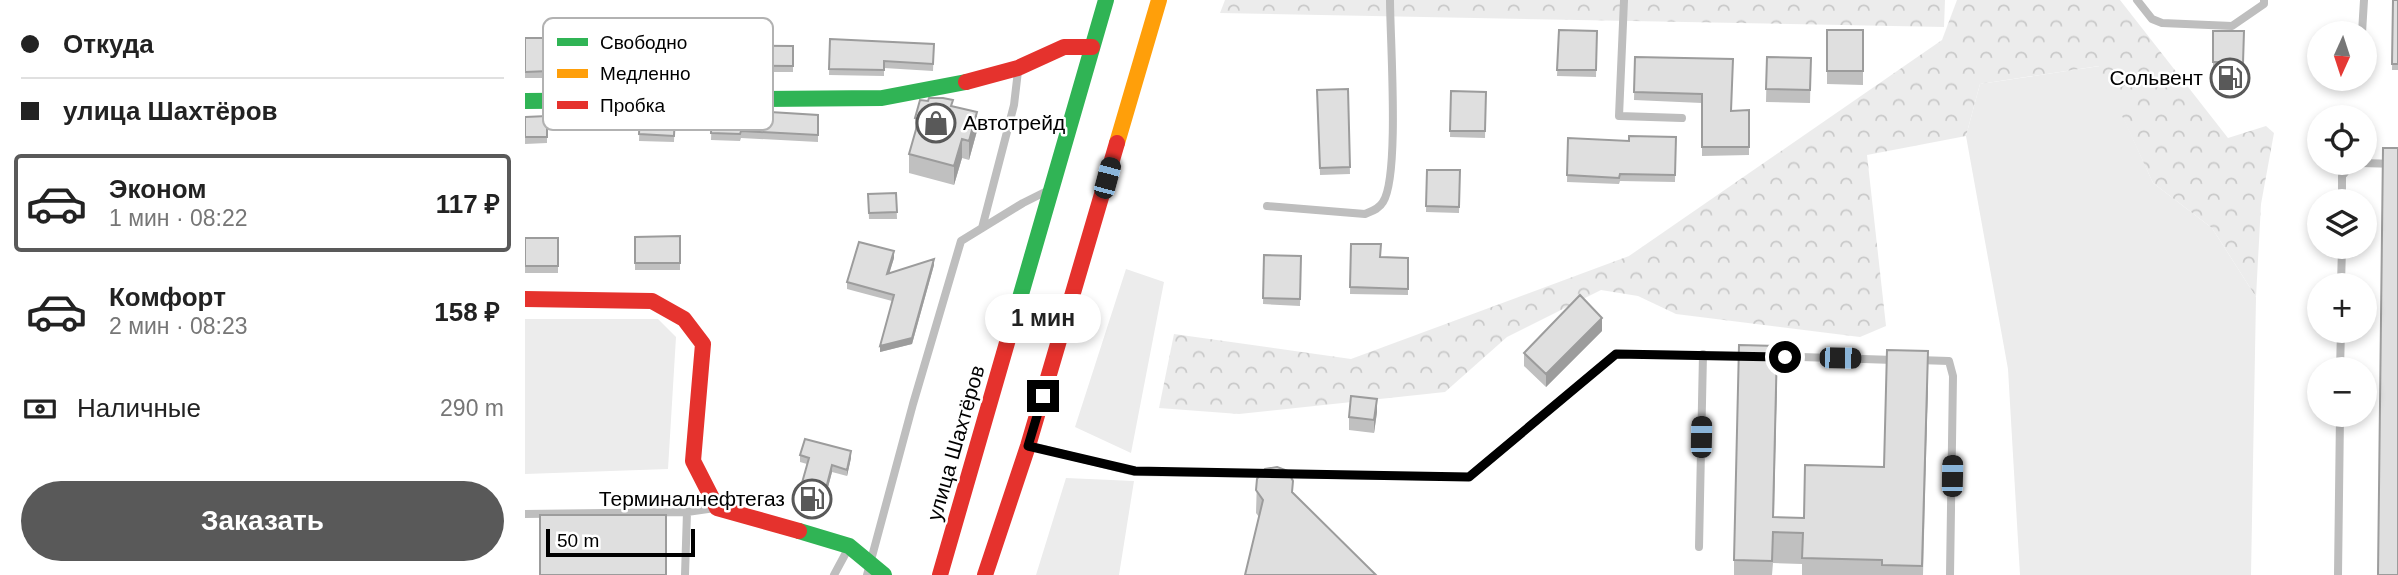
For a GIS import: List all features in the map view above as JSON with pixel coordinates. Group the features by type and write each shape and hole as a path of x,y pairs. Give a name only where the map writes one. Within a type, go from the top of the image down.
{"main road":[{"name":"улица Шахтёров","path":"940,575 1106,0"},
{"path":"985,575 1028,446 1159,0"},
{"path":"773,99 882,98 985,78 1018,68 1064,47 1093,47"},
{"path":"525,101 543,101"},
{"path":"525,299 652,301 684,319 703,344 693,461 717,508 849,546 868,569 884,575"}],"lane":[{"path":"1267,206 1365,214 1376,210 1383,202 1392,158 1390,0"},
{"path":"1624,0 1619,116 1682,118"},
{"path":"2137,0 2151,19 2162,23 2232,26 2264,4 2265,0"},
{"path":"2362,21 2364,0"},
{"path":"982,228 1014,105 1018,68"},
{"path":"2377,163 2398,164"},
{"path":"868,569 961,241 1051,189"},
{"path":"1028,446 1135,471 1469,477 1616,354 1949,361 1954,376 1950,575"},
{"path":"1699,547 1703,354"},
{"path":"2338,575 2340,427"},
{"path":"525,514 687,512 717,508"},
{"path":"685,575 687,512"},
{"path":"834,575 849,546"}],"green space":[{"path":"1225,0 1945,0 1944,27 1220,13"},
{"path":"1957,0 2120,0 2228,138 2266,126 2274,133 2261,204 2256,297 2212,228 2153,183 2099,66 1980,84 1966,136 1867,155 1886,326 1860,337 1676,314 1638,296 1601,290 1507,337 1445,392 1239,414 1159,408 1174,334 1351,359 1629,256 1942,40"},
{"path":"2100,66 2153,183 2212,228 2256,297 2251,575 2020,575 2008,369 1966,136 1980,84"},
{"path":"1126,269 1164,282 1131,453 1075,427"},
{"path":"525,319 658,319 676,337 668,469 525,474"},
{"path":"1066,478 1134,481 1119,575 1036,575"}],"building":[{"path":"2393,0 2398,0 2398,64 2392,64"},
{"path":"1559,30 1597,31 1596,70 1557,70"},
{"path":"1827,30 1863,30 1863,71 1827,71"},
{"path":"2213,31 2244,31 2240,89 2226,89 2220,80 2220,62 2213,62"},
{"path":"525,38 543,38 543,71 525,72"},
{"path":"830,39 934,44 933,64 884,61 884,70 829,69"},
{"path":"773,46 793,46 793,66 773,66"},
{"path":"1635,57 1733,59 1731,111 1749,110 1749,147 1702,147 1702,94 1634,92"},
{"path":"1767,57 1811,58 1810,90 1766,89"},
{"path":"1348,89 1350,167 1320,168 1317,90"},
{"path":"1451,91 1486,92 1485,131 1450,131"},
{"path":"929,98 953,100 951,106 977,112 969,141 962,139 954,166 909,154 919,119 915,118 920,100 928,101"},
{"path":"773,112 818,115 818,135 741,131 740,134 711,133 711,130 773,130"},
{"path":"543,116 543,130 547,130 547,137 525,137 525,117"},
{"path":"639,130 674,130 674,136 639,134"},
{"path":"1629,136 1676,137 1675,175 1620,174 1619,178 1567,175 1568,138 1629,141"},
{"path":"2383,148 2398,148 2398,575 2378,575"},
{"path":"1427,170 1460,170 1459,207 1426,206"},
{"path":"896,193 897,212 869,213 868,194"},
{"path":"680,236 680,263 635,263 635,237"},
{"path":"525,238 558,238 558,266 525,266"},
{"path":"859,242 894,251 887,274 934,259 912,338 880,346 894,295 847,282"},
{"path":"1351,244 1381,244 1380,257 1408,258 1408,289 1350,287"},
{"path":"1264,255 1301,256 1300,299 1263,298"},
{"path":"1580,295 1602,318 1546,374 1524,353"},
{"path":"1739,345 1777,346 1773,517 1804,518 1805,465 1884,467 1887,350 1928,351 1922,566 1882,565 1882,560 1802,558 1803,533 1773,532 1772,561 1734,560"},
{"path":"1351,396 1377,399 1374,420 1349,417"},
{"path":"805,439 851,451 847,470 832,465 822,504 798,497 809,458 800,455"},
{"path":"1277,467 1288,471 1293,481 1292,492 1376,575 1245,575 1263,500 1256,490 1257,479 1265,469"},
{"path":"540,515 666,515 666,575 540,575"}],"traffic: fast":[{"path":"1015,315 1106,0"},
{"path":"773,99 882,98 966,82"},
{"path":"525,101 543,101"},
{"path":"799,531 849,546 884,575"}],"traffic: slow":[{"path":"1117,143 1159,0"}],"traffic: jam":[{"path":"966,82 1018,68 1064,47 1092,47"},
{"path":"985,575 1028,446 1117,143"},
{"path":"525,299 652,301 684,319 703,344 693,461 717,508 799,531"},
{"path":"940,575 1015,315"}],"place":[{"name":"Сольвент","path":"2230,78"},
{"name":"Автотрейд","path":"936,123"},
{"name":"Терминалнефтегаз","path":"812,499"}],"route":[{"path":"1043,396 1028,446 1135,471 1469,477 1616,354 1785,357"}]}
